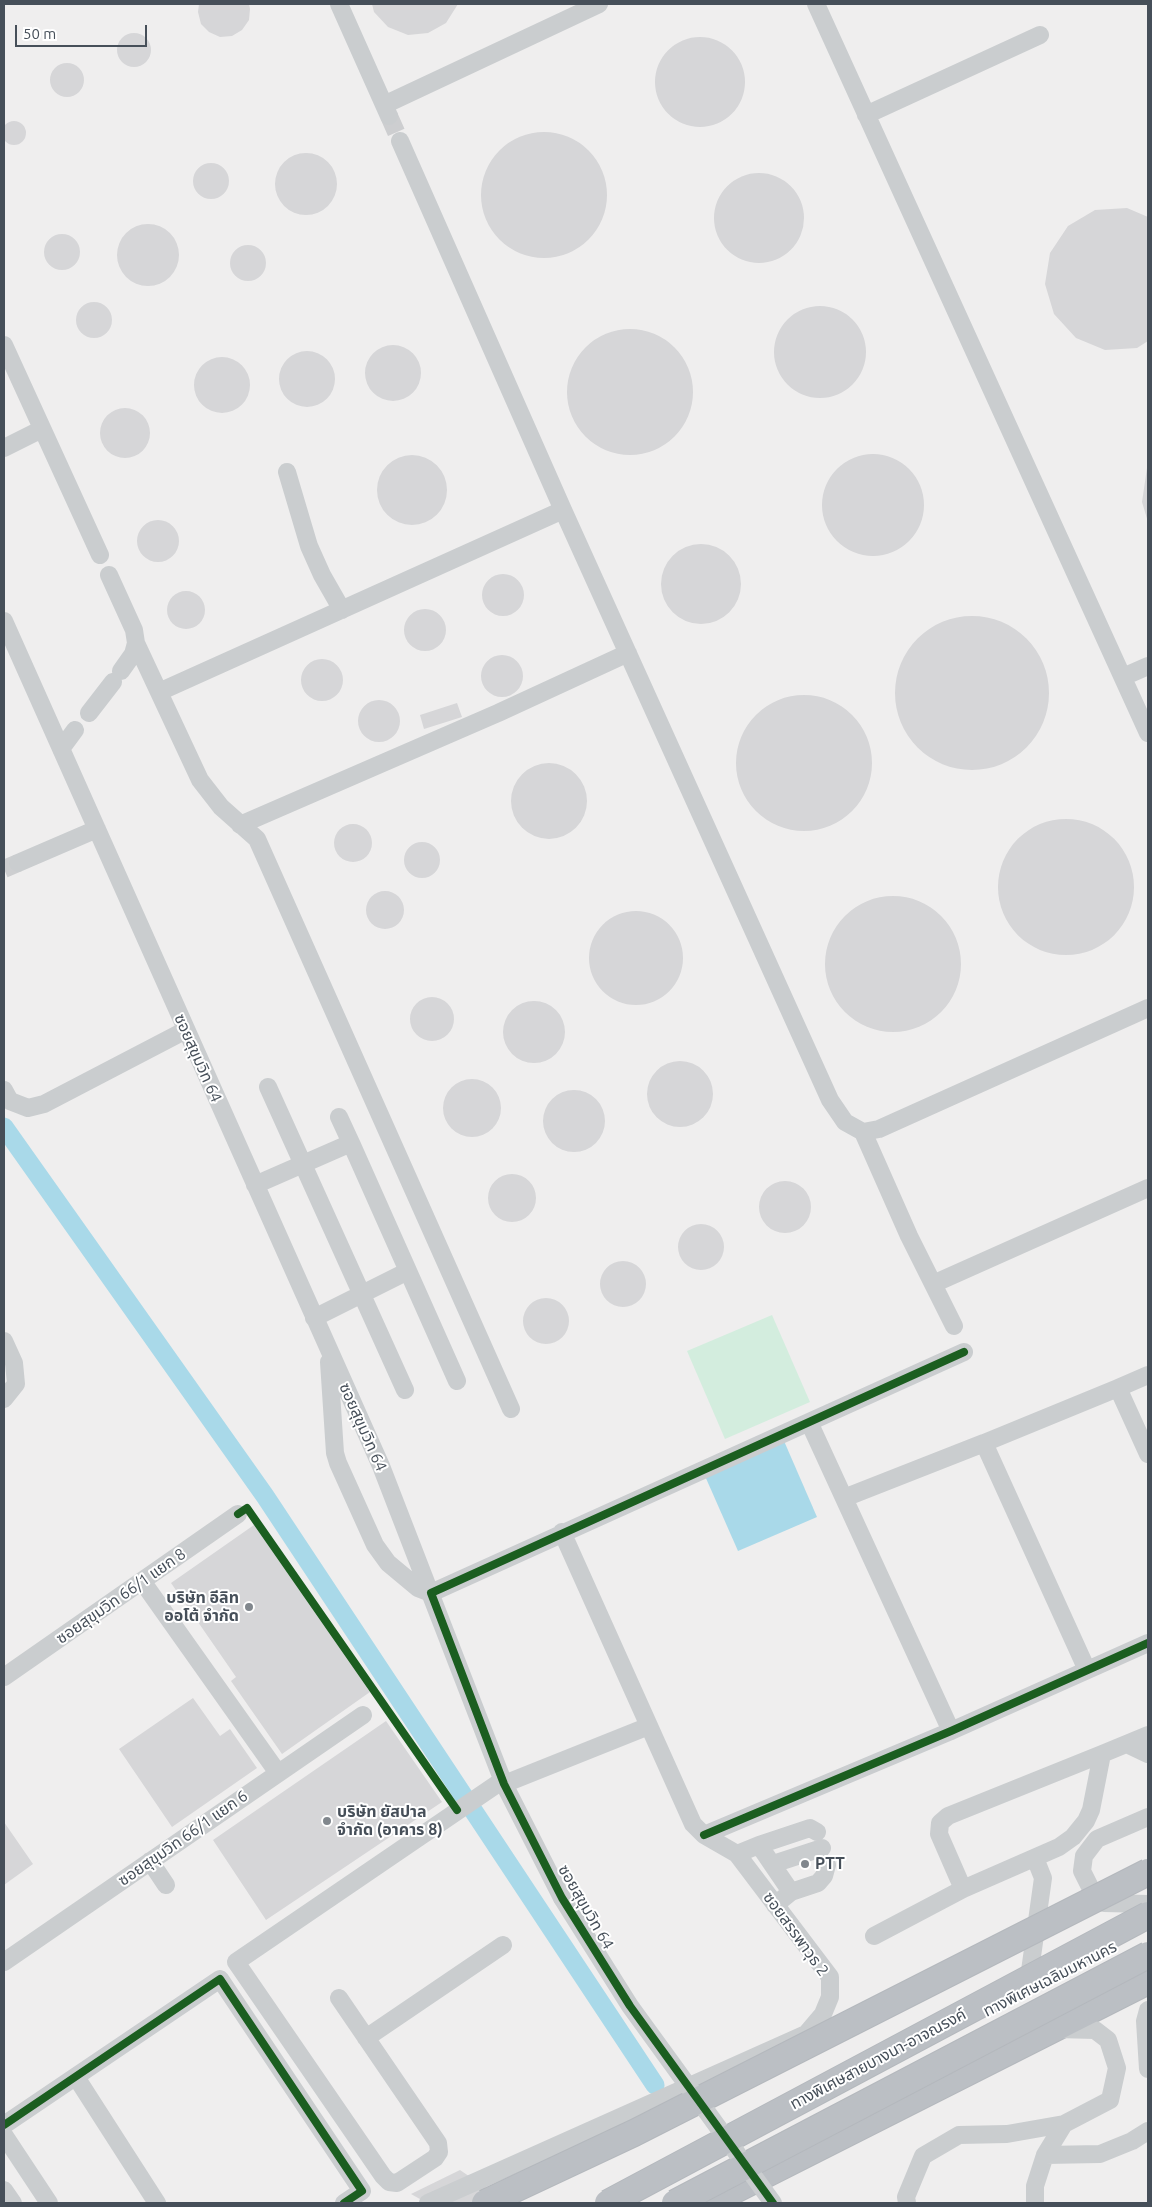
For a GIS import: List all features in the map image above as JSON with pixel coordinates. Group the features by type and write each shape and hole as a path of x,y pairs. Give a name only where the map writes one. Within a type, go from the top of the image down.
{"highway":[{"path":"485,2203 634,2133 1148,1872"},
{"name":"ทางพิเศษสายบางนา-อาจณรงค์","path":"608,2203 1148,1915"},
{"name":"ทางพิเศษเฉลิมมหานคร","path":"602,2203 1148,1929"},
{"name":"ทางพิเศษสายบางนา-อาจณรงค์","path":"675,2203 1148,1955"},
{"path":"709,2203 1148,1981"}],"street":[{"path":"339,4 387,110 599,4"},
{"path":"816,4 1148,733"},
{"path":"866,115 1040,34"},
{"path":"400,141 563,510 830,1100 845,1122 863,1132 909,1236 954,1326"},
{"path":"4,345 100,555"},
{"path":"4,448 42,429"},
{"path":"287,472 309,546 322,575 342,610"},
{"path":"159,692 563,510"},
{"path":"109,575 134,630 136,643 200,780 221,807 257,839 512,1409"},
{"name":"ซอยสุขุมวิท 64","path":"4,621 381,1466 503,1782 562,1898 630,2006 774,2203"},
{"path":"89,713 133,654 136,643"},
{"path":"240,825 375,765 498,714 628,654"},
{"path":"1123,677 1148,666"},
{"path":"62,749 76,730"},
{"path":"18,863 97,829"},
{"path":"863,1132 879,1129 1148,1008"},
{"path":"4,1090 10,1101 28,1108 44,1104 186,1030"},
{"path":"268,1087 405,1390"},
{"path":"339,1117 457,1382"},
{"path":"255,1185 351,1143"},
{"path":"933,1284 1148,1188"},
{"path":"314,1318 408,1271"},
{"path":"4,1341 14,1363 16,1384 4,1399"},
{"path":"327,1348 335,1453 338,1463 375,1545 388,1563 418,1588 431,1594 562,1532 964,1352"},
{"path":"844,1498 984,1443 1148,1375"},
{"path":"1118,1388 1148,1454"},
{"path":"809,1422 951,1731"},
{"path":"984,1443 1087,1670"},
{"name":"ซอยสุขุมวิท 66/1 แยก 8","path":"4,1677 238,1514"},
{"name":"ซอยสรรพาวุธ 2","path":"428,2203 806,2034 823,2014 830,1997 830,1977 736,1854 704,1835 693,1824 562,1532"},
{"path":"142,1581 278,1773"},
{"path":"704,1835 951,1731 1148,1643"},
{"name":"ซอยสุขุมวิท 66/1 แยก 6","path":"4,1962 363,1714"},
{"path":"340,1998 438,2143 439,2152 435,2158 397,2183 389,2182 383,2176 236,1962 485,1791 503,1782 649,1726"},
{"path":"963,1889 939,1834 940,1824 948,1816 1148,1735"},
{"path":"1127,1744 1148,1754"},
{"path":"874,1936 963,1889 1059,1847 1073,1837 1086,1821 1091,1810 1102,1754"},
{"path":"1148,1817 1097,1839 1084,1856 1082,1871 1095,1897 1104,1903 1148,1904"},
{"path":"1086,1821 1088,1828 1097,1839"},
{"path":"736,1854 759,1844 810,1828 819,1840 773,1864"},
{"path":"759,1844 792,1892"},
{"path":"1027,1990 1043,1878 1035,1858"},
{"path":"150,1861 166,1885"},
{"path":"775,1905 792,1892 818,1883 824,1876 827,1865"},
{"path":"366,2038 503,1945"},
{"path":"4,2126 220,1979 362,2191 344,2203"},
{"path":"1148,2010 1145,2021 1148,2069"},
{"path":"907,2203 906,2197 923,2156 959,2135 1007,2134 1064,2124 1110,2100 1117,2068 1108,2040 1095,2030 1054,2028"},
{"path":"76,2076 157,2203"},
{"path":"1036,2203 1035,2186 1045,2155 1064,2124"},
{"path":"1045,2155 1100,2154 1132,2141 1148,2131"},
{"path":"4,2135 49,2203"},
{"path":"4,2190 13,2203"}],"green space":[{"path":"772,1315 810,1402 725,1439 687,1351"}],"water":[{"path":"784,1441 817,1517 738,1551 705,1476"}],"building":[{"path":"199,4 249,4 249,20 242,30 232,36 220,37 209,32 201,24 198,12"},
{"path":"372,4 458,4 446,23 428,33 408,35 388,27 374,12"},
{"path":"134,33 146,38 151,50 146,62 134,67 122,62 117,50 122,38"},
{"path":"691,37 709,37 725,44 738,57 745,73 745,91 738,107 725,120 709,127 691,127 675,120 662,107 655,91 655,73 662,57 675,44"},
{"path":"67,63 79,68 84,80 79,92 67,97 55,92 50,80 55,68"},
{"path":"14,121 23,124 26,133 23,142 14,145 5,142 2,133 5,124"},
{"path":"544,132 568,137 579,142 589,150 597,160 602,171 607,195 602,219 597,230 589,240 579,248 568,253 544,258 520,253 509,248 499,240 491,230 486,219 481,195 486,171 491,160 499,150 509,142 520,137"},
{"path":"306,153 323,158 328,162 332,167 337,184 332,201 328,206 323,210 306,215 289,210 284,206 280,201 275,184 280,167 284,162 289,158"},
{"path":"211,163 218,164 224,168 228,174 228,188 224,194 218,198 211,199 204,198 198,194 194,188 193,181 194,174 198,168 204,164"},
{"path":"750,173 768,173 784,180 797,193 804,209 804,227 797,243 784,256 768,263 750,263 734,256 721,243 714,227 714,209 721,193 734,180"},
{"path":"1127,208 1148,217 1148,341 1137,348 1105,350 1076,338 1054,314 1045,284 1050,253 1068,226 1095,210"},
{"path":"148,224 160,227 170,233 176,243 179,255 176,267 170,277 160,283 148,286 136,283 126,277 120,267 117,255 120,243 126,233 136,227"},
{"path":"62,234 69,235 75,239 79,245 79,259 75,265 69,269 62,270 55,269 49,265 45,259 44,252 45,245 49,239 55,235"},
{"path":"248,245 255,246 261,250 265,256 265,270 261,276 255,280 248,281 241,280 235,276 231,270 230,263 231,256 235,250 241,246"},
{"path":"94,302 101,303 107,307 111,313 111,327 107,333 101,337 94,338 87,337 81,333 77,327 76,320 77,313 81,307 87,303"},
{"path":"820,306 837,310 852,320 862,335 866,352 862,369 852,384 837,394 820,398 803,394 788,384 778,369 774,352 778,335 788,320 803,310"},
{"path":"630,329 654,334 665,339 675,347 683,357 688,368 693,392 688,416 683,427 675,437 665,445 654,450 630,455 606,450 595,445 585,437 577,427 572,416 567,392 572,368 577,357 585,347 595,339 606,334"},
{"path":"393,345 408,350 416,358 421,373 416,388 408,396 393,401 378,396 370,388 365,373 370,358 378,350"},
{"path":"307,351 322,356 330,364 335,379 330,394 322,402 307,407 292,402 284,394 279,379 284,364 292,356"},
{"path":"222,357 237,362 245,370 250,385 245,400 237,408 222,413 207,408 199,400 194,385 199,370 207,362"},
{"path":"120,408 130,408 143,415 150,428 150,438 143,451 130,458 120,458 111,454 104,447 100,438 100,428 104,419 111,412"},
{"path":"873,454 883,455 902,462 916,476 923,495 923,515 916,534 902,548 883,555 873,556 863,555 844,548 830,534 823,515 822,505 823,495 830,476 844,462 863,455"},
{"path":"412,455 425,458 437,465 444,477 447,490 444,503 437,515 425,522 412,525 399,522 387,515 380,503 377,490 380,477 387,465 399,458"},
{"path":"1148,468 1148,522 1142,502"},
{"path":"158,520 173,526 179,541 173,556 158,562 143,556 137,541 143,526"},
{"path":"701,544 716,547 729,556 738,569 741,584 738,599 729,612 716,621 701,624 686,621 673,612 664,599 661,584 664,569 673,556 686,547"},
{"path":"507,574 515,577 521,583 524,595 521,607 515,613 499,616 491,613 485,607 482,591 485,583 491,577"},
{"path":"186,591 199,597 205,610 199,623 186,629 173,623 167,610 173,597"},
{"path":"429,609 437,612 443,618 446,630 443,642 437,648 421,651 413,648 407,642 404,626 407,618 413,612"},
{"path":"972,616 987,617 1002,622 1027,638 1043,663 1048,678 1048,708 1043,723 1027,748 1002,764 987,769 972,770 957,769 942,764 917,748 901,723 896,708 895,693 896,678 901,663 917,638 942,622 957,617"},
{"path":"506,655 514,658 520,664 523,676 520,688 514,694 498,697 490,694 484,688 481,672 484,664 490,658"},
{"path":"326,659 334,662 340,668 343,680 340,692 334,698 318,701 310,698 304,692 301,676 304,668 310,662"},
{"path":"804,695 830,700 852,715 867,737 872,763 867,789 852,811 830,826 804,831 778,826 756,811 741,789 736,763 741,737 756,715 778,700"},
{"path":"383,700 391,703 397,709 400,721 397,733 391,739 375,742 367,739 361,733 358,717 361,709 367,703"},
{"path":"457,703 462,717 424,729 420,715"},
{"path":"549,763 564,766 576,774 584,786 587,801 584,816 576,828 564,836 549,839 534,836 522,828 514,816 511,801 514,786 522,774 534,766"},
{"path":"1066,819 1092,824 1114,839 1129,861 1134,887 1129,913 1114,935 1092,950 1066,955 1040,950 1018,935 1003,913 998,887 1003,861 1018,839 1040,824"},
{"path":"353,824 367,829 372,843 367,857 353,862 339,857 334,843 339,829"},
{"path":"422,842 429,843 435,847 439,853 439,867 435,873 429,877 422,878 415,877 409,873 405,867 404,860 405,853 409,847 415,843"},
{"path":"385,891 399,896 404,910 399,924 385,929 371,924 366,910 371,896"},
{"path":"893,896 919,901 941,916 956,938 961,964 956,990 941,1012 919,1027 893,1032 867,1027 845,1012 830,990 825,964 830,938 845,916 867,901"},
{"path":"636,911 654,914 669,925 680,940 683,958 680,976 669,991 654,1002 636,1005 618,1002 603,991 592,976 589,958 592,940 603,925 618,914"},
{"path":"436,997 448,1003 453,1010 453,1028 448,1035 441,1040 428,1041 416,1035 411,1028 410,1015 416,1003 423,998"},
{"path":"534,1001 546,1004 556,1010 562,1020 565,1032 562,1044 556,1054 546,1060 534,1063 522,1060 512,1054 506,1044 503,1032 506,1020 512,1010 522,1004"},
{"path":"680,1061 693,1064 703,1071 710,1081 713,1094 710,1107 703,1117 693,1124 680,1127 667,1124 657,1117 650,1107 647,1094 650,1081 657,1071 667,1064"},
{"path":"472,1079 488,1084 496,1092 501,1108 496,1124 488,1132 472,1137 456,1132 448,1124 443,1108 448,1092 456,1084"},
{"path":"574,1090 586,1093 596,1099 602,1109 605,1121 602,1133 596,1143 586,1149 574,1152 562,1149 552,1143 546,1133 543,1121 546,1109 552,1099 562,1093"},
{"path":"507,1174 517,1174 529,1181 536,1193 536,1203 529,1215 517,1222 507,1222 499,1218 492,1211 488,1203 488,1193 492,1185 499,1178"},
{"path":"780,1181 790,1181 804,1188 811,1202 811,1212 804,1226 790,1233 780,1233 770,1229 763,1222 759,1212 759,1202 763,1192 770,1185"},
{"path":"701,1224 714,1228 720,1234 724,1247 720,1260 714,1266 701,1270 688,1266 682,1260 678,1247 682,1234 688,1228"},
{"path":"623,1261 636,1265 642,1271 646,1284 642,1297 636,1303 623,1307 610,1303 604,1297 600,1284 604,1271 610,1265"},
{"path":"546,1298 559,1302 565,1308 569,1321 565,1334 559,1340 546,1344 533,1340 527,1334 523,1321 527,1308 533,1302"},
{"path":"254,1525 370,1692 282,1754 231,1681 236,1677 171,1583"},
{"path":"193,1698 220,1736 230,1729 257,1768 172,1827 119,1749"},
{"name":"บริษัท ยัสปาล จำกัด (อาคาร 8)","path":"386,1721 442,1802 266,1920 213,1840"},
{"path":"4,1822 33,1864 4,1885"},
{"path":"460,2170 508,2203 427,2203 411,2194"}],"waterway":[{"path":"4,1127 265,1496 655,2085"}],"tunnel":[{"path":"389,116 400,141"},
{"path":"4,869 18,863"}],"cycle path":[{"path":"773,2203 630,2006 562,1898 504,1784 431,1593 964,1352"},
{"path":"238,1514 247,1508 457,1810"},
{"path":"704,1835 951,1731 1148,1643"},
{"path":"4,2125 220,1979 362,2191 344,2203"}],"place":[{"name":"บริษัท อีลิท ออโต้ จำกัด","path":"249,1607"},
{"name":"บริษัท ยัสปาล จำกัด (อาคาร 8)","path":"327,1821"},
{"name":"PTT","path":"805,1864"}]}
